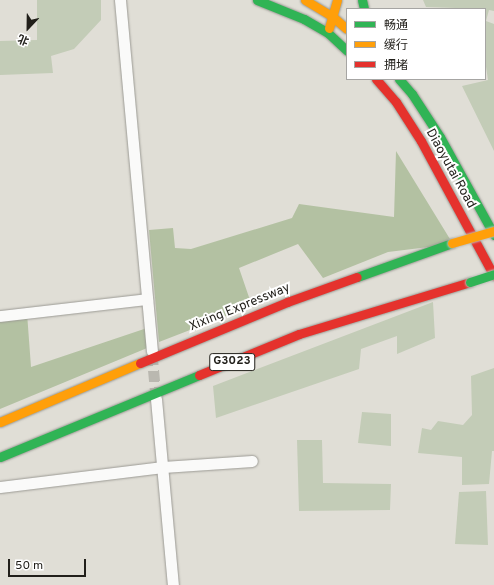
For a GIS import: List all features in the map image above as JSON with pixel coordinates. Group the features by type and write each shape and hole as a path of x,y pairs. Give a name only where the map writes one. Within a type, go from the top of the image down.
{"main road":[{"path":"256,0 304,19 328,33 346,50"},
{"path":"304,19 308,0 346,28"},
{"path":"328,33 337,0"},
{"name":"Diaoyutai Road","path":"377,80 396,102 421,141 494,275"},
{"name":"Diaoyutai Road","path":"400,80 412,94 440,137 494,234"},
{"name":"Xixing Expressway","path":"0,422 288,302 452,243 494,231"},
{"name":"G3023","path":"0,457 299,334 494,275"}],"street":[{"path":"120,0 152,351"},
{"path":"0,316 147,299"},
{"path":"156,399 173,585"},
{"path":"0,487 162,467 252,461"}],"green space":[{"path":"37,0 101,0 101,20 74,49 51,56 53,73 0,75 0,41 37,40"},
{"path":"423,0 494,0 494,11 489,10 486,21 486,8 426,7"},
{"path":"486,21 494,24 494,151 462,86 488,80 486,67"},
{"path":"396,151 453,244 388,252 323,278 298,244 239,268 252,306 159,342 149,230 173,228 175,248 191,249 292,218 299,204 394,217"},
{"path":"433,302 435,338 397,354 397,336 361,349 359,369 216,418 213,386"},
{"path":"27,313 31,367 150,327 152,346 0,409 0,317"},
{"path":"494,368 494,451 492,451 489,484 462,485 462,457 418,453 422,428 431,430 438,421 463,425 472,415 471,376"},
{"path":"362,412 391,414 391,446 358,443"},
{"path":"297,440 322,440 323,483 391,484 390,510 299,511"},
{"path":"486,491 488,545 455,544 459,492"}],"tunnel":[{"path":"152,354 156,396"}],"traffic: fast":[{"path":"257,0 304,19 328,33 346,50"},
{"path":"362,0 364,8"},
{"path":"400,80 412,94 440,137 494,235"},
{"path":"357,277 452,243"},
{"path":"470,282 494,274"},
{"path":"0,457 199,375"}],"traffic: slow":[{"path":"305,0 333,17 346,28"},
{"path":"329,28 337,0"},
{"path":"452,243 494,231"},
{"path":"0,422 140,363"}],"traffic: jam":[{"path":"377,80 396,102 421,141 494,276"},
{"path":"140,363 287,302 357,277"},
{"path":"199,375 299,334 470,282"}]}
